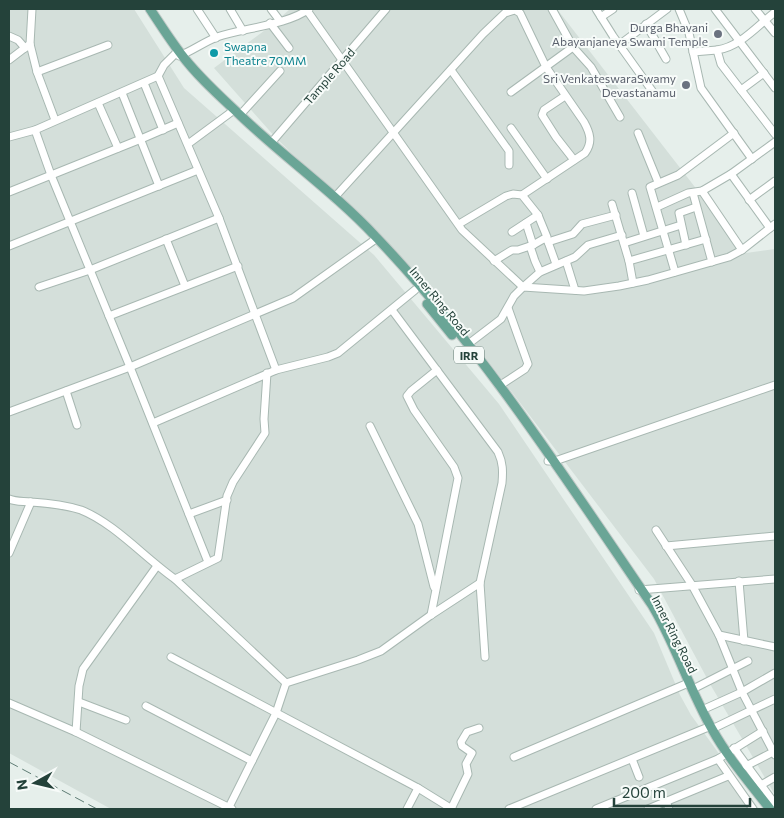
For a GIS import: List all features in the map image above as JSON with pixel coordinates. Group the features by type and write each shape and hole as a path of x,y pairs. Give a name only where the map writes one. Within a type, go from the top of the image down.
{"main road":[{"name":"Inner Ring Road","path":"144,9 179,55 230,114 375,239 488,378 569,485 665,628 709,729 726,754"},
{"name":"Inner Ring Road","path":"150,9 179,55 240,115 334,198 375,239 444,314 499,386 551,461"},
{"name":"Inner Ring Road","path":"690,687 709,729"},
{"name":"IRR","path":"726,754 763,809"},
{"name":"IRR","path":"726,754 770,809"}],"street":[{"path":"32,9 28,46 55,120"},
{"path":"197,9 216,38"},
{"path":"230,9 243,30"},
{"path":"271,9 280,21"},
{"path":"9,137 35,130 144,84 158,76 164,65 179,55 216,38 280,21 308,9 462,230 523,287 575,290 600,289 633,283 712,262 729,257 742,250 773,226 749,200 731,174"},
{"name":"Tample Road","path":"272,143 386,9"},
{"path":"334,198 504,11 515,9 520,13 546,67 584,122 591,141 585,153 522,195 512,194 506,196 459,224"},
{"path":"552,9 573,47 592,67 620,116"},
{"path":"596,9 653,92"},
{"path":"601,17 614,9"},
{"path":"619,45 667,9"},
{"path":"679,9 690,33 701,88 752,159"},
{"path":"716,9 775,88"},
{"path":"755,9 775,33"},
{"path":"693,52 725,49 740,40 775,12"},
{"path":"270,23 289,48"},
{"path":"646,24 666,59"},
{"path":"9,36 28,46"},
{"path":"36,72 108,45"},
{"path":"9,60 28,46"},
{"path":"510,92 573,47"},
{"path":"717,50 721,64 775,134"},
{"path":"451,70 509,150 509,165"},
{"path":"240,115 280,71"},
{"path":"741,90 764,73"},
{"path":"158,76 219,218 276,370"},
{"path":"144,84 163,130"},
{"path":"122,93 159,186"},
{"path":"565,96 544,110 542,115 574,160"},
{"path":"98,102 118,148"},
{"path":"188,144 230,114"},
{"path":"9,192 141,140 178,122"},
{"path":"511,128 546,179"},
{"path":"35,130 51,175 208,562"},
{"path":"638,133 658,182"},
{"path":"675,272 650,187 678,175 734,133"},
{"path":"657,207 702,191 731,174 775,142"},
{"path":"9,246 198,170"},
{"path":"749,200 775,181"},
{"path":"702,191 742,250"},
{"path":"632,193 644,236"},
{"path":"693,193 712,262"},
{"path":"522,195 538,215 547,234 547,241 556,264"},
{"path":"612,204 629,261 633,283"},
{"path":"686,245 678,217 679,212 696,207"},
{"path":"512,232 538,215"},
{"path":"494,260 512,250 518,250 573,234 582,224 616,215"},
{"path":"39,287 90,270 219,218"},
{"path":"526,223 535,262 540,272"},
{"path":"624,243 681,225"},
{"path":"467,345 501,319 514,296 540,272 575,257 588,245 622,235"},
{"path":"166,239 185,286"},
{"path":"9,412 130,367 293,298 375,239"},
{"path":"629,261 706,239"},
{"path":"566,261 575,290"},
{"path":"109,316 238,266"},
{"path":"153,423 267,373 338,353 415,290"},
{"path":"499,386 525,369 528,364 508,308"},
{"path":"392,310 498,452 502,461 504,470 502,484 480,583 485,657"},
{"path":"431,615 458,478 454,467 407,396 437,370"},
{"path":"175,579 208,562 216,560 219,555 220,536 224,528 227,500 233,482 265,433 267,373"},
{"path":"551,461 775,385"},
{"path":"66,391 77,425"},
{"path":"370,426 418,524 435,590"},
{"path":"9,499 80,510 106,523 175,579 286,683"},
{"path":"189,514 227,500"},
{"path":"9,553 31,502"},
{"path":"656,530 692,585 719,636 742,692 775,752 746,766"},
{"path":"666,546 775,536"},
{"path":"76,732 82,669 157,566"},
{"path":"640,590 775,578"},
{"path":"739,581 744,641"},
{"path":"286,683 381,651 480,583"},
{"path":"719,636 775,647"},
{"path":"171,657 418,788 451,809 468,774 466,764 472,753 462,746 461,742 467,732 479,728"},
{"path":"514,757 733,670 748,662"},
{"path":"702,710 742,692 775,673"},
{"path":"9,703 76,732 231,808 276,713 286,683"},
{"path":"509,809 709,729 775,699"},
{"path":"79,702 126,720"},
{"path":"146,706 252,761"},
{"path":"596,809 726,754 763,731"},
{"path":"726,754 746,766 775,804"},
{"path":"726,754 728,776 752,809"},
{"path":"632,759 639,777"},
{"path":"648,809 728,776"},
{"path":"761,785 775,777"},
{"path":"407,809 418,788"},
{"path":"666,801 669,809"}],"shaded area":[{"path":"9,9 134,9 184,88 374,255 499,404 654,633 680,695 691,715 759,809 111,809 9,753"},
{"path":"290,9 557,9 746,253 775,249 775,795 710,684 654,579 438,295 276,138 214,68 272,25"}],"railway":[{"path":"9,762 97,809"}],"place":[{"name":"Durga Bhavani Abayanjaneya Swami Temple","path":"718,34"},
{"name":"Swapna Theatre 70MM","path":"214,53"},
{"name":"Sri VenkateswaraSwamy Devastanamu","path":"686,85"}]}
